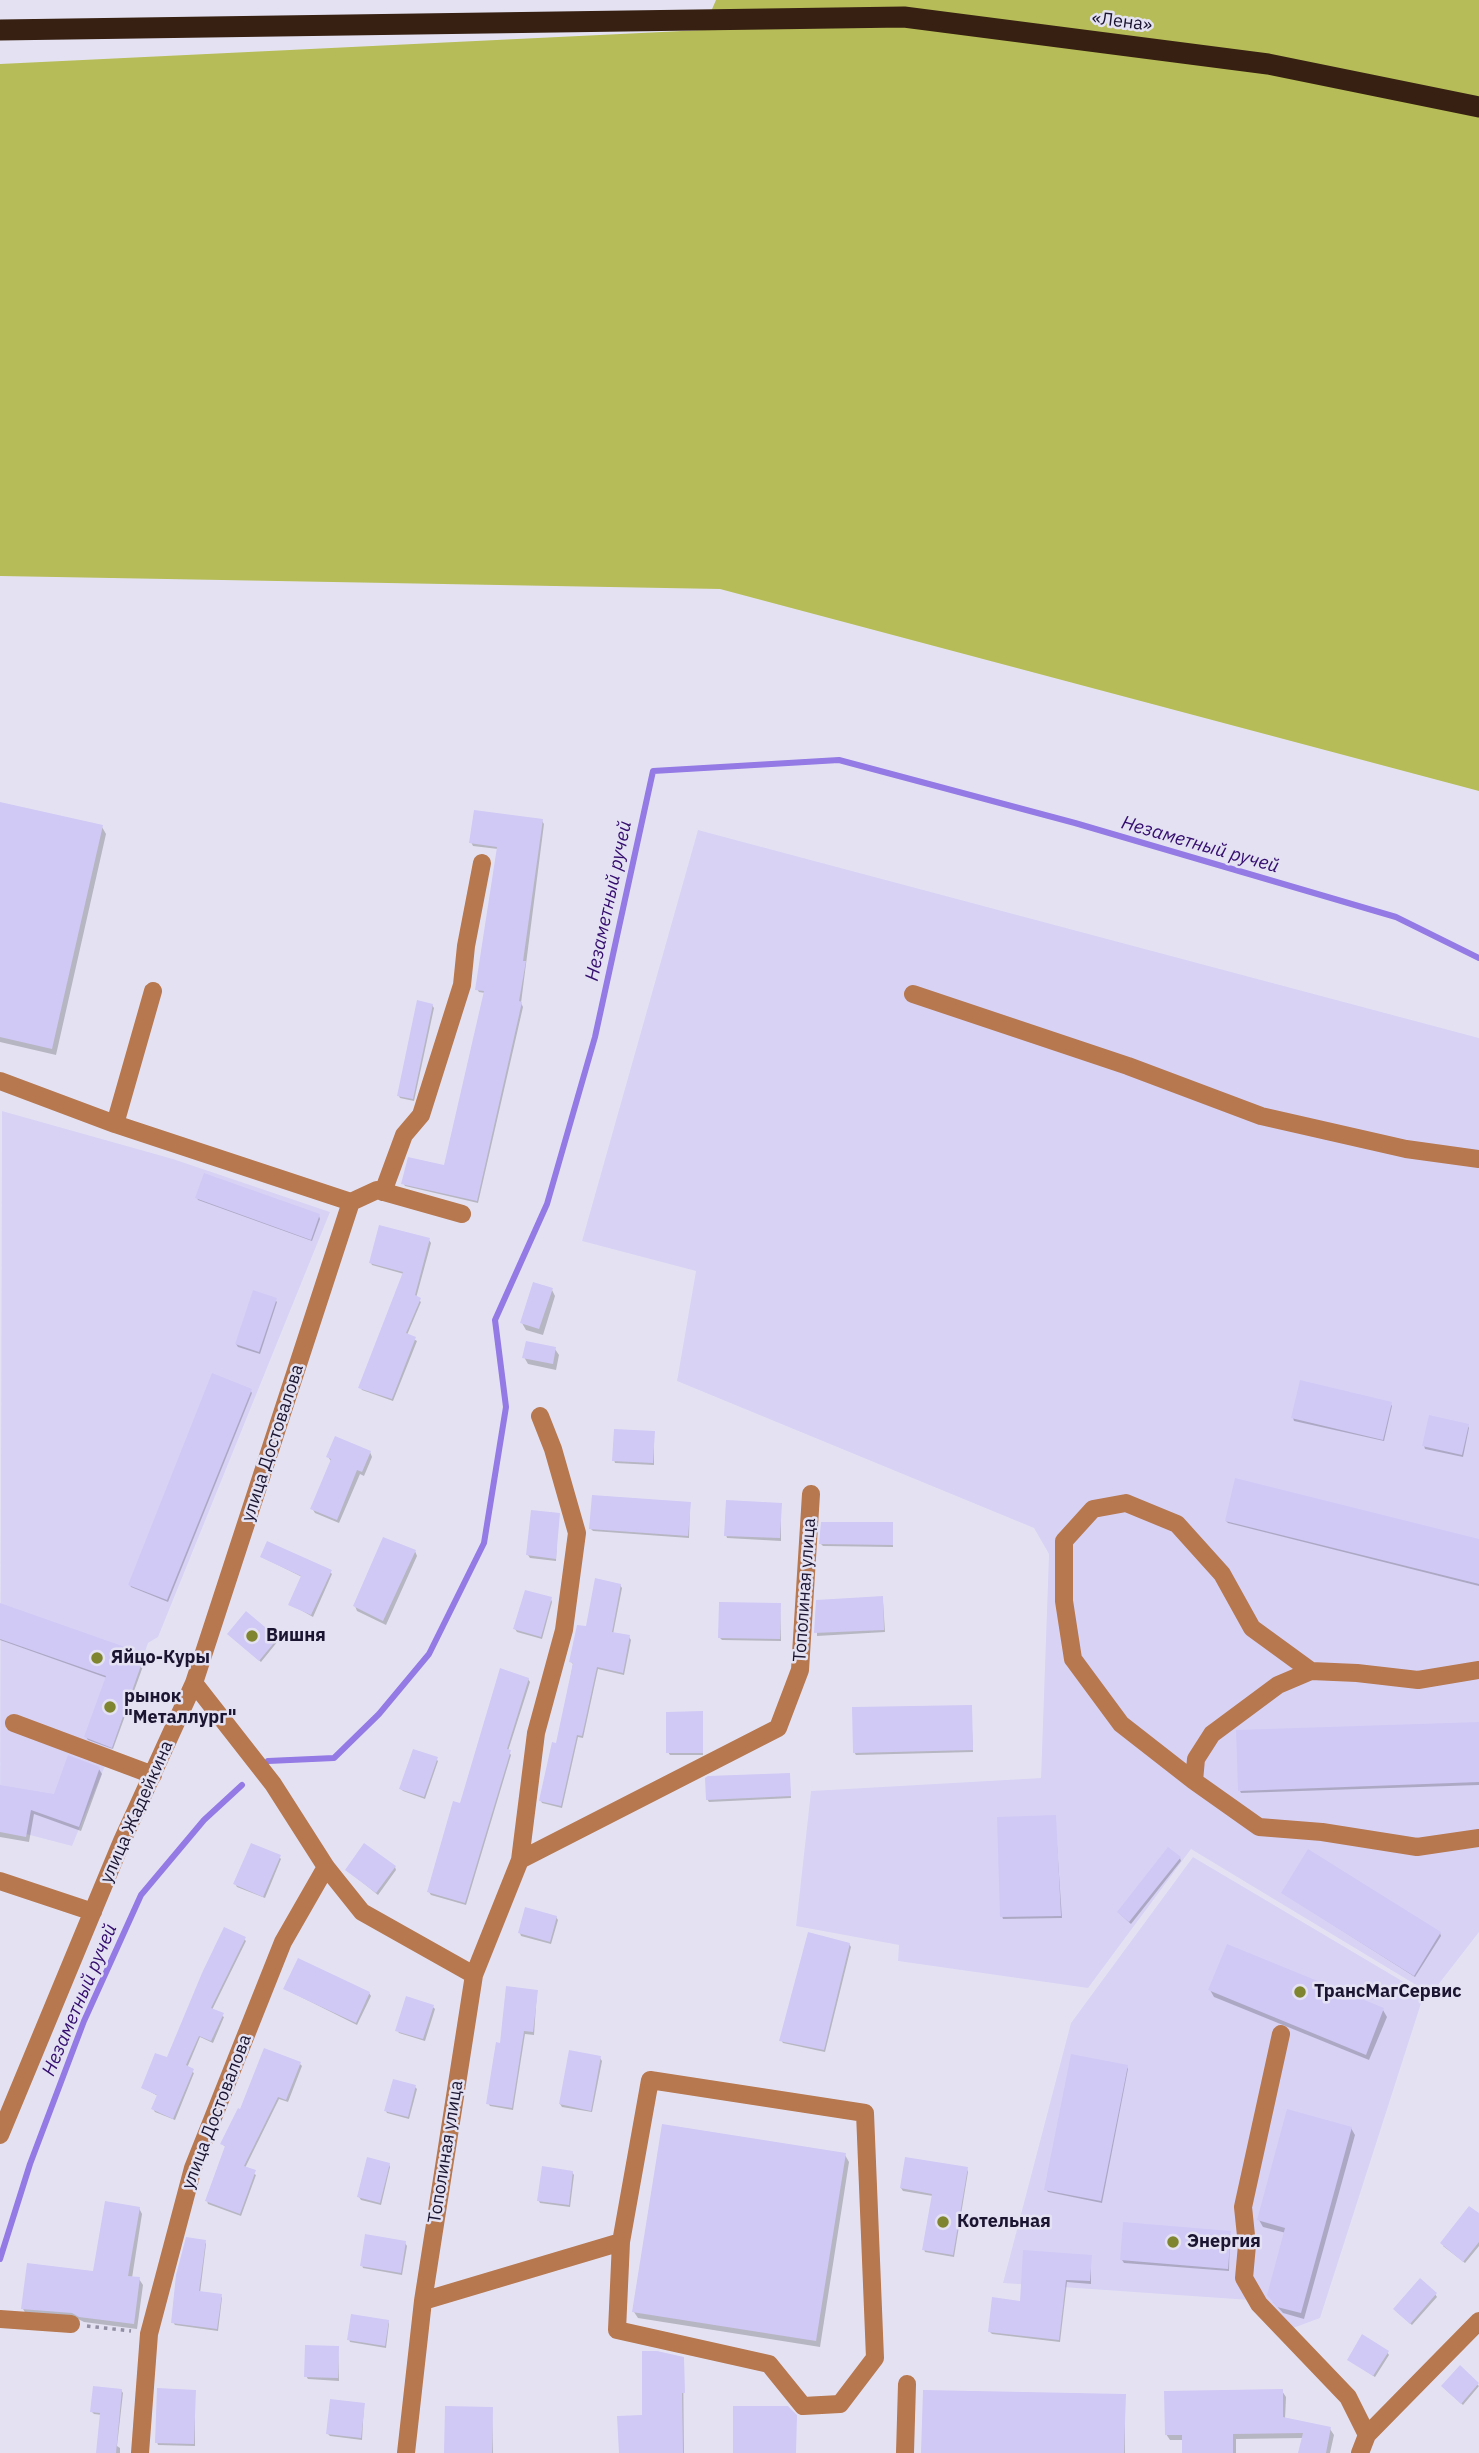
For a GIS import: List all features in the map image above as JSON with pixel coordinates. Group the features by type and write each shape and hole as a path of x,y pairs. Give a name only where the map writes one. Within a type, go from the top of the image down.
{"highway":[{"name":"«Лена»","path":"0,30 904,17 1268,64 1479,107"}],"street":[{"path":"383,1192 404,1135 421,1115 462,985 466,946 482,863"},
{"path":"115,1124 153,992"},
{"path":"913,994 1128,1066 1261,1116 1406,1149 1479,1159"},
{"path":"0,1081 115,1124 351,1202 377,1190 462,1214"},
{"name":"улица Достовалова","path":"194,1683 351,1202"},
{"name":"Тополиная улица","path":"406,2453 423,2301 474,1975 520,1860 536,1733 564,1630 577,1534 540,1416"},
{"name":"Тополиная улица","path":"520,1860 778,1728 800,1670 811,1494"},
{"path":"1311,1671 1252,1628 1222,1574 1177,1524 1126,1503 1093,1509 1064,1541 1064,1601 1073,1658 1121,1724 1194,1781 1259,1827 1322,1832 1417,1847 1479,1838"},
{"path":"1194,1781 1196,1759 1212,1734 1278,1685 1311,1671 1418,1680 1479,1670"},
{"path":"194,1683 273,1784 326,1867 362,1912 474,1975"},
{"name":"улица Жадейкина","path":"0,2135 93,1912 194,1683"},
{"path":"14,1723 153,1774"},
{"name":"улица Достовалова","path":"140,2453 149,2333 193,2168 283,1942 326,1867"},
{"path":"0,1881 93,1912"},
{"path":"1281,2034 1243,2207 1247,2245 1244,2278 1259,2304 1348,2398 1367,2435"},
{"path":"650,2080 865,2113 875,2358 840,2404 803,2406 769,2364 617,2330 621,2242 650,2080"},
{"path":"423,2301 621,2242"},
{"path":"0,2319 71,2324"},
{"path":"1360,2453 1367,2435 1479,2321"},
{"path":"905,2453 907,2384"}],"path":[{"path":"71,2324 149,2333"}],"shaded area":[{"path":"698,830 1479,1038 1479,1932 1431,1994 1191,1849 1088,1988 898,1961 899,1945 796,1926 811,1791 1041,1778 1049,1554 1034,1528 677,1381 696,1271 582,1241"},
{"path":"2,1111 173,1159 330,1212 158,1637 148,1643 112,1749 72,1846 26,1834 0,1831"},
{"path":"1193,1857 1424,1994 1320,2318 1277,2334 1250,2300 1003,2283 1071,2023"}],"green space":[{"path":"716,0 1479,0 1479,791 720,589 0,576 0,64 703,30"}],"building":[{"path":"0,802 103,825 52,1049 0,1037"},
{"path":"474,810 543,819 523,961 526,961 519,1001 522,1002 477,1201 401,1184 408,1157 444,1165 484,991 475,990 497,847 469,843"},
{"path":"417,1000 433,1004 413,1099 397,1096"},
{"path":"204,1173 320,1214 311,1240 195,1198"},
{"path":"379,1225 430,1238 415,1295 421,1298 406,1333 416,1337 392,1399 358,1388 403,1272 369,1263"},
{"path":"533,1282 553,1288 539,1329 520,1323"},
{"path":"253,1290 277,1298 259,1352 235,1344"},
{"path":"526,1341 556,1347 553,1364 522,1358"},
{"path":"212,1373 252,1389 167,1600 128,1585"},
{"path":"1300,1380 1392,1402 1383,1440 1291,1418"},
{"path":"1429,1415 1469,1424 1462,1455 1422,1446"},
{"path":"614,1429 655,1431 653,1463 612,1461"},
{"path":"335,1436 371,1451 362,1472 357,1470 337,1520 310,1509 331,1459 326,1457"},
{"path":"1235,1478 1479,1539 1479,1584 1225,1521"},
{"path":"592,1495 691,1502 688,1536 589,1529"},
{"path":"726,1500 782,1503 780,1538 724,1536"},
{"path":"531,1510 560,1513 556,1559 526,1555"},
{"path":"821,1522 893,1522 893,1545 819,1544"},
{"path":"383,1537 416,1550 383,1621 353,1606"},
{"path":"267,1541 332,1570 311,1615 288,1605 301,1576 260,1557"},
{"path":"595,1578 621,1584 612,1632 630,1635 623,1673 597,1667 582,1736 577,1735 561,1806 539,1801 552,1742 556,1743 573,1663 569,1662 577,1625 586,1626"},
{"path":"525,1590 552,1597 541,1637 513,1629"},
{"path":"883,1596 884,1630 814,1633 816,1600"},
{"path":"719,1602 781,1603 780,1639 718,1638"},
{"name":"рынок \"Металлург\"","path":"0,1603 145,1654 112,1748 84,1737 106,1676 0,1639"},
{"name":"Вишня","path":"246,1611 278,1638 259,1661 227,1634"},
{"path":"500,1668 529,1678 507,1749 511,1750 465,1903 427,1892 453,1801 460,1803"},
{"path":"972,1705 973,1750 853,1753 852,1707"},
{"path":"703,1711 703,1753 666,1753 666,1712"},
{"path":"1479,1722 1479,1782 1238,1791 1236,1730"},
{"path":"413,1749 438,1757 424,1797 399,1789"},
{"path":"68,1755 100,1767 79,1827 31,1810 26,1837 0,1832 0,1785 54,1794"},
{"path":"790,1773 791,1796 706,1800 705,1778 708,1776"},
{"path":"1056,1815 1061,1916 1000,1917 997,1817"},
{"path":"251,1843 281,1855 263,1897 233,1884"},
{"path":"364,1843 396,1866 376,1893 345,1870"},
{"path":"1168,1847 1181,1857 1129,1922 1117,1912"},
{"path":"1308,1849 1441,1932 1414,1976 1281,1893"},
{"path":"525,1907 557,1916 550,1942 518,1933"},
{"path":"224,1927 246,1937 211,2008 224,2013 211,2041 199,2036 186,2065 194,2069 173,2119 151,2109 157,2095 141,2088 155,2053 167,2057"},
{"path":"808,1932 850,1943 824,2050 779,2041"},
{"path":"1227,1944 1384,2008 1366,2055 1208,1990"},
{"path":"298,1958 370,1992 356,2023 283,1989"},
{"path":"506,1986 538,1990 533,2032 524,2031 512,2108 486,2104 496,2042 500,2043"},
{"path":"406,1996 434,2005 423,2039 395,2031"},
{"path":"264,2048 301,2062 286,2100 278,2097 244,2166 256,2170 240,2214 205,2201 225,2146 220,2144 238,2108 240,2109"},
{"path":"569,2050 601,2056 591,2111 559,2104"},
{"path":"1071,2054 1128,2065 1101,2201 1044,2190"},
{"path":"393,2079 416,2085 408,2117 384,2111"},
{"path":"1287,2109 1352,2127 1301,2313 1277,2307 1267,2295 1285,2228 1257,2220"},
{"path":"662,2124 846,2153 816,2341 632,2312"},
{"path":"367,2157 390,2163 380,2203 357,2197"},
{"name":"Котельная","path":"905,2157 968,2167 953,2255 922,2250 932,2194 900,2188"},
{"path":"542,2166 573,2171 569,2205 537,2201"},
{"path":"105,2201 140,2207 128,2276 140,2277 134,2324 79,2317 72,2313 21,2309 27,2263 93,2271"},
{"path":"1469,2206 1479,2213 1479,2242 1463,2262 1440,2243"},
{"path":"1123,2222 1231,2231 1228,2269 1120,2260"},
{"path":"365,2234 406,2241 401,2273 360,2266"},
{"path":"186,2237 206,2240 199,2291 222,2294 217,2329 171,2323 176,2275"},
{"path":"1023,2250 1092,2255 1090,2281 1066,2280 1059,2340 988,2332 992,2297 1020,2301"},
{"path":"1420,2278 1437,2293 1410,2324 1393,2309"},
{"path":"351,2314 389,2320 385,2346 347,2340"},
{"path":"1362,2334 1389,2351 1373,2376 1347,2360"},
{"path":"305,2345 339,2346 338,2378 304,2377"},
{"path":"642,2351 657,2351 684,2357 683,2453 619,2453 617,2416 642,2415"},
{"path":"1460,2365 1479,2383 1461,2404 1441,2386"},
{"path":"93,2386 122,2389 116,2453 96,2453 100,2413 90,2412"},
{"path":"157,2388 196,2390 194,2444 155,2443"},
{"path":"1283,2389 1283,2417 1331,2427 1326,2453 1298,2453 1303,2433 1233,2434 1233,2453 1182,2453 1182,2435 1165,2435 1164,2391"},
{"path":"923,2390 1126,2394 1124,2453 921,2453"},
{"path":"330,2399 365,2403 361,2438 326,2434"},
{"path":"445,2406 493,2407 492,2453 444,2453"},
{"path":"733,2406 788,2406 797,2415 796,2453 733,2453"}],"waterway":[{"name":"Незаметный ручей","path":"268,1761 334,1758 379,1714 429,1654 484,1543 506,1407 495,1320 547,1204 595,1037 653,771 839,760 1075,823 1396,917 1479,958"},
{"name":"Незаметный ручей","path":"0,2259 30,2164 84,2021 141,1895 204,1820 242,1785"}],"place":[{"name":"Вишня","path":"252,1636"},
{"name":"Яйцо-Куры","path":"97,1658"},
{"name":"рынок \"Металлург\"","path":"110,1707"},
{"name":"ТрансМагСервис","path":"1300,1992"},
{"name":"Котельная","path":"943,2222"},
{"name":"Энергия","path":"1173,2242"}]}
